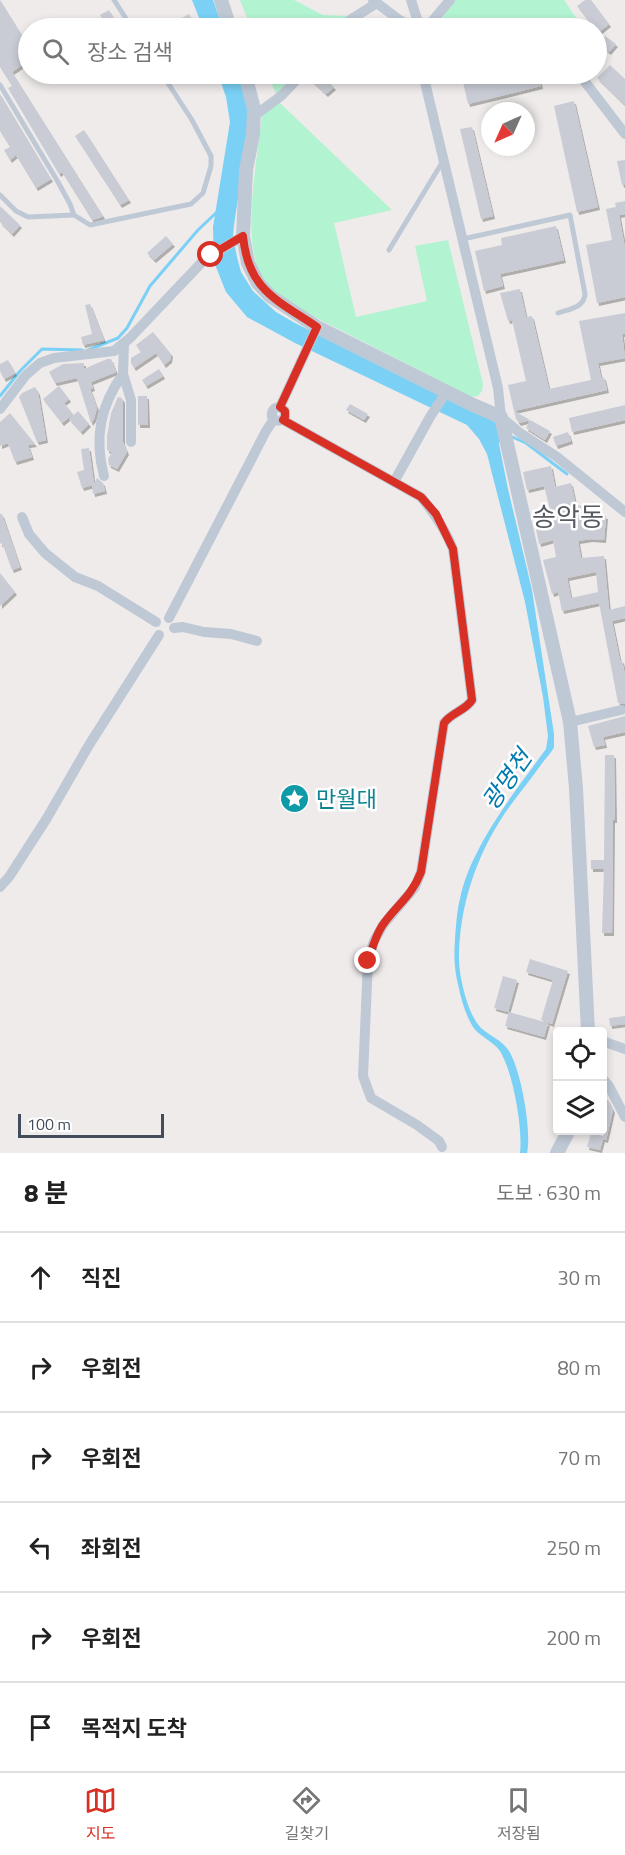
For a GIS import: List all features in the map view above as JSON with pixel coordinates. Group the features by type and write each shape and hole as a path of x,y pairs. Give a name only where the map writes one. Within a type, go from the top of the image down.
{"street":[{"path":"221,0 227,18"},
{"path":"411,0 413,18"},
{"path":"438,18 450,0"},
{"path":"353,18 375,2 397,18"},
{"path":"248,84 253,101 253,134 246,170 239,239 258,283 270,296 315,330 445,394 503,426 520,432 557,457 625,512"},
{"path":"254,116 281,96 292,84"},
{"path":"425,84 498,388 503,426 570,722 576,788 588,1027"},
{"path":"587,84 625,134"},
{"path":"0,409 26,375 40,363 54,358 114,351 211,255 239,239"},
{"path":"315,330 280,407 274,408 272,417 421,497 436,514 453,549 472,700 467,707 453,713 444,723 421,872 415,887 382,926 374,941 368,961 363,1076 371,1098 435,1137 442,1147"},
{"path":"124,343 123,374 130,400 131,442"},
{"path":"104,476 99,458 98,437 109,398 123,374"},
{"path":"394,482 445,394"},
{"path":"257,641 231,634 204,632 183,627 171,623 163,616 157,619 155,630 159,635 165,636 171,633 171,623 266,431 278,420"},
{"path":"22,517 29,534 45,553 75,577 98,586 156,622"},
{"path":"0,887 9,877 47,818 89,745 159,635"},
{"path":"570,722 621,710"},
{"path":"607,1042 625,1049"},
{"path":"605,1081 625,1117"},
{"path":"557,1153 568,1135"}],"lane":[{"path":"114,0 126,18"},
{"path":"0,195 16,211 28,217 74,215 90,225 191,204 203,193 212,166 211,156 192,120 169,84"},
{"path":"0,85 58,182 74,215"},
{"path":"388,250 444,160"},
{"path":"463,239 570,214 585,300 580,306 558,313"}],"green space":[{"path":"240,0 294,0 323,15 348,16 346,18 247,18"},
{"path":"454,0 564,0 576,18 443,18"},
{"path":"272,84 285,84 276,94"},
{"path":"280,103 392,210 334,223 356,317 427,301 415,246 448,240 483,384 478,396 472,397 291,305 265,281 254,255 251,215 262,114"}],"water":[{"path":"192,0 213,0 219,18 199,18"},
{"path":"221,84 242,84 249,125 233,236 241,272 253,291 276,312 295,323 499,424 501,438 499,444 532,590 554,734 554,747 505,813 478,864 462,920 459,959 468,1005 476,1022 506,1047 518,1072 527,1116 527,1153 520,1153 521,1142 516,1100 505,1060 500,1051 470,1022 460,995 455,962 458,911 467,875 485,837 546,749 548,736 525,602 487,454 479,439 467,425 295,343 247,317 226,292 214,262 213,227 230,122"}],"building":[{"path":"0,0 18,29 18,68 12,72 103,216 92,220 62,172 59,174 8,88 12,86 0,67"},
{"path":"585,0 591,0 604,18 586,18 577,6"},
{"path":"109,10 114,18 102,18 100,15"},
{"path":"607,37 616,44 609,52 607,50"},
{"path":"610,65 625,79 625,105 603,84 607,84 607,68"},
{"path":"315,84 331,84 334,87 326,94"},
{"path":"463,84 540,84 541,86 468,104"},
{"path":"0,94 51,179 36,188 16,155 10,160 4,150 10,147 0,131"},
{"path":"574,101 598,207 577,212 554,106"},
{"path":"472,127 493,216 481,219 460,129"},
{"path":"84,130 129,200 120,205 75,136"},
{"path":"625,160 625,184 622,185 617,161"},
{"path":"625,201 625,214 619,215 625,248 625,297 597,303 586,245 612,240 606,209 616,207 615,203"},
{"path":"0,206 20,225 12,234 0,222"},
{"path":"556,226 564,260 500,274 503,286 484,291 475,251 502,245 501,238"},
{"path":"166,236 173,244 154,260 147,253"},
{"path":"520,289 526,317 532,316 549,389 591,380 579,321 625,313 625,334 622,334 625,358 598,363 601,378 604,377 607,390 514,411 508,385 526,381 512,320 508,321 500,293"},
{"path":"90,304 104,340 83,345 81,337 92,334 85,305"},
{"path":"153,332 171,354 170,360 164,365 156,353 134,368 131,358 141,352 136,345"},
{"path":"111,359 116,372 91,382 93,388 90,389 97,408 91,423 77,378 55,383 49,372 63,364 84,363 84,369"},
{"path":"8,360 15,373 4,379 0,371 0,364"},
{"path":"159,369 163,376 146,386 142,380"},
{"path":"59,386 69,399 64,403 73,414 62,423 43,399"},
{"path":"35,387 38,392 46,440 37,442 19,397 22,393"},
{"path":"138,396 147,396 148,425 138,425"},
{"path":"118,397 123,401 123,442 127,452 117,469 109,465 108,459 112,452 107,450 107,436 111,413"},
{"path":"350,404 368,414 364,420 346,410"},
{"path":"625,405 625,420 572,432 569,418"},
{"path":"78,411 89,424 81,432 69,419"},
{"path":"514,411 550,431 545,440 526,428 530,420 519,423"},
{"path":"10,413 35,444 28,445 32,457 15,462 8,443 0,446 0,422"},
{"path":"568,432 571,441 556,446 553,437"},
{"path":"89,448 94,484 97,478 103,483 105,491 93,494 93,485 82,488 77,472 84,470 81,449"},
{"path":"551,466 555,487 571,483 576,506 587,505 587,514 606,516 604,540 578,541 581,558 604,556 609,610 625,606 625,618 612,621 625,675 625,704 618,703 599,603 562,611 558,592 552,594 543,560 556,557 553,540 539,544 536,529 554,525 544,486 527,490 523,472","holes":["596,572 598,592 571,598 567,578"]},
{"path":"0,514 2,514 20,567 12,570 2,543 0,544"},
{"path":"0,573 15,592 0,606"},
{"path":"625,716 625,732 603,737 605,745 594,747 588,726"},
{"path":"605,755 614,755 612,933 602,933 604,869 591,869 591,860 604,860"},
{"path":"530,959 568,971 552,1024 541,1020 553,980 526,972"},
{"path":"503,976 517,980 508,1012 494,1008"},
{"path":"509,1012 548,1023 544,1037 505,1026"},
{"path":"625,1016 625,1024 610,1026 609,1018"},
{"path":"607,1100 613,1110 606,1140 603,1139 600,1150 587,1147 590,1135 607,1135"}],"waterway":[{"path":"88,350 118,338 127,328 150,286 198,230 218,211"},
{"path":"0,396 42,349 82,350"},
{"path":"510,436 526,443 567,474"}],"place":[{"name":"만월대","path":"295,799"}],"district":[{"name":"송악동","path":"568,517"}],"route":[{"path":"211,255 243,236 248,263 258,283 270,296 317,327 280,407 285,411 283,420 421,497 436,514 453,549 472,700 467,707 453,713 444,723 421,872 406,900 382,926 374,941 368,961"}],"water label":[{"name":"광명천","path":"507,780"}]}
